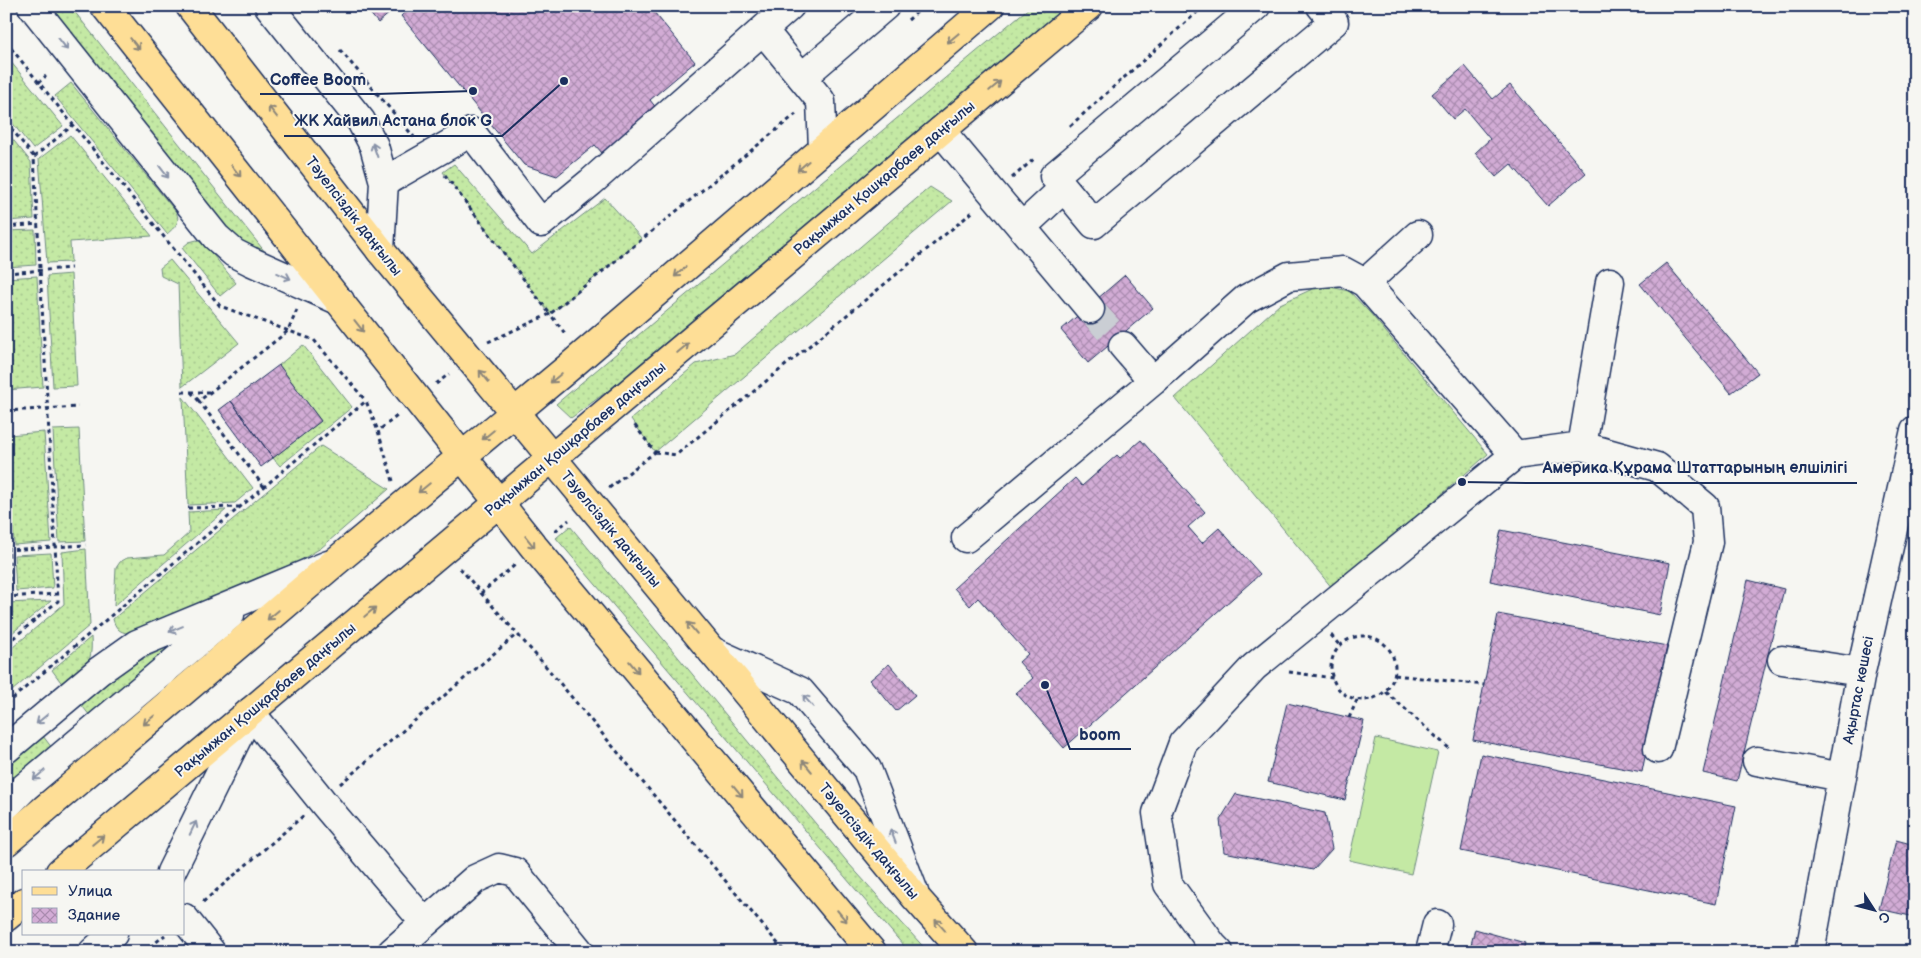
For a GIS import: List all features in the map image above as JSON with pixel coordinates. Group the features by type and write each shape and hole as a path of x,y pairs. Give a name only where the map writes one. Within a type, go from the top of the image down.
{"main road":[{"path":"104,6 500,504 872,952"},
{"name":"Тәуелсіздік даңғылы","path":"190,6 380,250 514,414 916,898 964,952"},
{"path":"6,842 334,562 514,414 990,6"},
{"name":"Рақымжан Қошқарбаев даңғылы","path":"62,870 500,504 552,458 1089,6"},
{"path":"6,917 22,904"}],"street":[{"path":"32,6 216,237 234,252 340,301"},
{"path":"269,6 361,121 374,146 384,182 380,250"},
{"path":"384,182 471,132 541,224 592,182 790,6"},
{"path":"1256,6 1054,176 1094,224 1334,22 1321,6"},
{"path":"809,87 893,16"},
{"path":"763,30 821,100 823,149"},
{"path":"941,131 1090,309"},
{"path":"1022,227 1064,188"},
{"path":"1365,283 1418,234"},
{"path":"966,538 1246,299 1290,276 1343,271 1365,283 1515,455"},
{"path":"1582,446 1610,282"},
{"path":"1123,346 1152,381"},
{"name":"Ақыртас көшесі","path":"1810,952 1861,672 1915,430"},
{"path":"1219,952 1168,884 1157,813 1183,742 1254,667 1515,455 1582,446 1657,468 1705,507 1708,542 1658,749"},
{"path":"6,749 99,671 137,644 334,562"},
{"path":"6,806 25,787 250,598"},
{"path":"712,651 800,691 867,769 916,898"},
{"path":"1782,660 1861,672"},
{"path":"172,870 250,712 321,800 425,923"},
{"path":"1757,761 1842,777"},
{"path":"392,952 475,879 499,868 515,872 580,952"},
{"path":"185,919 212,952"},
{"path":"1430,952 1437,924"},
{"path":"93,952 111,936"}],"path":[{"path":"893,16 924,6"},
{"path":"1066,129 1204,6"},
{"path":"334,44 431,156 572,342"},
{"path":"38,83 46,76"},
{"path":"486,342 550,314 809,87"},
{"path":"6,122 34,157 58,601 6,644"},
{"path":"34,157 72,125"},
{"path":"607,490 654,452 676,455 994,194 1038,155"},
{"path":"6,227 38,224"},
{"path":"6,273 71,268"},
{"path":"199,401 288,331 306,286"},
{"path":"182,392 211,392"},
{"path":"191,392 264,487"},
{"path":"6,704 366,401 378,431 394,488"},
{"path":"6,411 78,407"},
{"path":"378,431 398,416"},
{"path":"631,419 654,452"},
{"path":"6,497 11,597"},
{"path":"188,508 241,507"},
{"path":"550,535 572,518"},
{"path":"8,550 86,545"},
{"path":"481,594 516,564"},
{"path":"460,568 786,952"},
{"path":"6,597 57,594"},
{"path":"185,917 517,634"},
{"path":"1365,635 1382,642 1394,656 1395,675 1386,692 1370,701 1352,700 1337,688 1330,671 1334,653 1347,640 1365,635"},
{"path":"1254,667 1333,678"},
{"path":"1395,675 1484,685"},
{"path":"1386,692 1451,750"},
{"path":"1349,718 1357,700"},
{"path":"144,952 163,936"}],"green space":[{"path":"46,6 70,6 269,257 236,242"},
{"path":"1031,6 1066,6 609,390 571,418 556,404"},
{"path":"6,56 63,126 33,149 6,115"},
{"path":"71,83 176,212 178,219 175,227 167,234 55,96"},
{"path":"6,131 31,162 34,219 6,221"},
{"path":"70,135 152,236 70,242 71,262 47,263 39,159"},
{"path":"454,164 532,254 605,198 642,239 550,314 443,172"},
{"path":"930,187 952,201 655,452 631,419 696,364 735,354"},
{"path":"35,230 36,265 6,267 6,231"},
{"path":"197,240 205,245 236,283 220,296 182,248 189,242"},
{"path":"170,260 239,343 182,387 178,284 161,276 160,268"},
{"path":"71,274 77,386 53,387 47,276"},
{"path":"37,276 43,387 6,390 6,278"},
{"path":"1321,285 1349,291 1370,313 1488,454 1333,589 1175,398 1280,304"},
{"path":"303,345 352,407 280,466 273,458 321,421 279,365"},
{"path":"183,397 253,488 235,503 188,505"},
{"path":"79,429 85,541 59,542 53,430"},
{"path":"44,432 51,542 14,545 8,435"},
{"path":"321,446 389,489 321,548 296,563 129,633 118,629 113,619"},
{"path":"226,510 114,606 116,568 120,562 127,558 164,555 189,533 188,512"},
{"path":"570,526 849,864 928,952 909,952 556,538"},
{"path":"86,549 90,625 6,696 6,653 64,604 62,552"},
{"path":"51,553 53,588 16,591 14,555"},
{"path":"51,601 6,638 6,603"},
{"path":"91,637 89,661 82,670 63,685 52,670"},
{"path":"172,645 90,716 80,703 116,674"},
{"path":"43,736 52,748 6,787 6,767"},
{"path":"1376,738 1438,752 1411,874 1349,860"}],"building":[{"path":"364,6 398,6 378,23"},
{"path":"412,6 649,6 695,62 650,100 657,109 603,154 595,145 557,176 524,165 401,16"},
{"path":"1465,66 1493,99 1510,85 1586,173 1548,206 1511,164 1496,177 1475,153 1490,139 1465,109 1453,119 1432,94"},
{"path":"1666,263 1758,373 1731,393 1640,284"},
{"path":"1125,275 1153,308 1088,363 1061,330"},
{"path":"279,365 321,421 273,458 231,401"},
{"path":"231,401 273,458 261,467 219,410"},
{"path":"1141,440 1205,512 1188,527 1202,543 1219,528 1260,574 1064,748 1016,693 1033,678 1019,662 1028,654 978,598 970,606 954,588 1075,478 1082,486 1117,455 1120,458"},
{"path":"1501,530 1670,563 1660,615 1490,581"},
{"path":"1748,580 1784,589 1737,781 1703,773"},
{"path":"1498,614 1667,646 1642,772 1473,740"},
{"path":"889,664 915,695 896,711 870,680"},
{"path":"1287,703 1364,721 1345,800 1268,782"},
{"path":"1481,754 1736,806 1716,904 1461,851"},
{"path":"1236,794 1325,813 1332,849 1313,870 1224,852 1220,820"},
{"path":"1896,840 1915,845 1915,917 1879,909"},
{"path":"1475,929 1525,943 1523,952 1469,952"}],"tunnel":[{"path":"1090,309 1123,346"}],"place":[{"name":"ЖК Хайвил Астана блок G","path":"564,81"},
{"name":"Coffee Boom","path":"473,91"},
{"name":"Америка Құрама Штаттарының елшілігі","path":"1462,482"},
{"name":"boom","path":"1045,685"}]}
